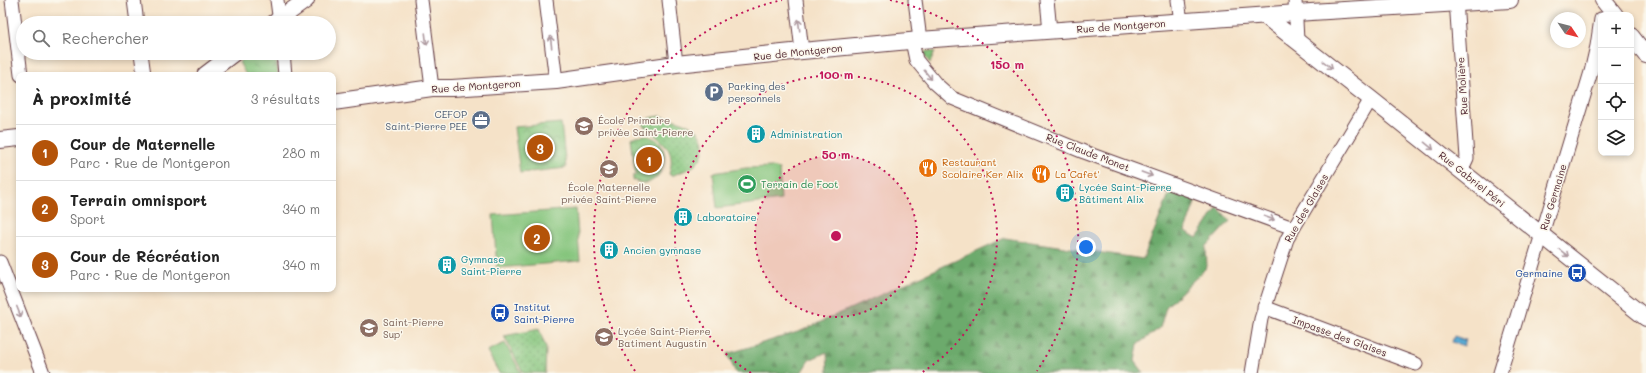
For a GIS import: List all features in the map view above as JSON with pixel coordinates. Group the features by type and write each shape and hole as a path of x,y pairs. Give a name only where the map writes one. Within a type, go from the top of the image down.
{"street":[{"path":"12,0 16,33"},
{"path":"134,0 136,16"},
{"path":"277,0 278,16"},
{"path":"286,16 306,0"},
{"path":"421,0 432,88"},
{"path":"546,0 556,81"},
{"path":"670,0 676,64"},
{"path":"796,0 802,51"},
{"name":"Rue Claude Monet","path":"915,0 916,60 934,83 952,98 1084,152 1293,228"},
{"path":"1047,0 1050,31"},
{"path":"1178,0 1181,22"},
{"name":"Rue de Montgeron","path":"336,102 432,88 556,81 676,64 802,51 916,41 1264,16 1295,7 1510,0"},
{"path":"1600,0 1602,12"},
{"path":"1603,0 1613,12"},
{"name":"Rue Molière","path":"1456,2 1466,158 1461,171"},
{"path":"1295,7 1297,41"},
{"path":"1264,16 1297,41"},
{"name":"Rue Germaine","path":"1500,373 1595,57 1598,38"},
{"path":"1634,40 1646,55"},
{"name":"Rue Gabriel Péri","path":"1297,41 1646,318"},
{"path":"19,60 21,72"},
{"path":"142,60 144,72"},
{"path":"209,72 225,60"},
{"path":"284,60 285,72"},
{"name":"Rue des Glaises","path":"1252,373 1264,308 1287,239 1371,99"},
{"path":"0,140 16,138"},
{"path":"0,262 43,373"},
{"name":"Impasse des Glaises","path":"1264,308 1416,364"}],"green space":[{"path":"927,51 935,52 930,63 923,54"},
{"path":"242,60 276,60 278,72 244,72 239,62"},
{"path":"660,116 682,122 695,128 703,139 704,149 698,162 691,168 671,176 669,174 671,158 666,146 645,127 643,123 649,118"},
{"path":"561,123 566,168 520,173 514,127"},
{"path":"646,135 657,140 662,146 664,159 660,173 650,182 643,183 633,180 633,176 636,175 631,139 636,136"},
{"name":"Terrain de Foot","path":"772,167 779,169 781,200 717,208 713,173 746,168"},
{"path":"1171,189 1197,197 1185,231 1197,238 1218,207 1230,221 1206,247 1207,267 1166,307 1160,328 1138,344 1135,361 1144,373 828,373 827,352 809,360 801,373 736,373 727,354 801,331 1005,238 1143,259"},
{"path":"576,209 580,261 497,268 493,215"},
{"path":"539,329 546,348 545,373 523,373 504,336"},
{"path":"505,343 521,373 499,373 487,351"}],"water":[{"path":"1454,336 1466,340 1464,346 1452,342"}],"place":[{"name":"Parking des personnels","path":"714,92"},
{"name":"CEFOP Saint-Pierre PEE","path":"481,120"},
{"name":"École Primaire privée Saint-Pierre","path":"584,126"},
{"name":"Administration","path":"756,134"},
{"name":"Cour de Récréation","path":"540,148"},
{"name":"Cour de Maternelle","path":"649,160"},
{"name":"Restaurant Scolaire Ker Alix","path":"928,168"},
{"name":"École Maternelle privée Saint-Pierre","path":"609,169"},
{"name":"La Cafet'","path":"1041,174"},
{"name":"Terrain de Foot","path":"747,184"},
{"name":"Lycée Saint-Pierre Bâtiment Alix","path":"1065,193"},
{"name":"Laboratoire","path":"683,217"},
{"name":"Terrain omnisport","path":"537,238"},
{"name":"Ancien gymnase","path":"609,250"},
{"name":"Gymnase Saint-Pierre","path":"447,265"},
{"name":"Germaine","path":"1577,273"},
{"name":"Institut Saint-Pierre","path":"500,313"},
{"name":"Saint-Pierre Sup'","path":"369,328"},
{"name":"Lycée Saint-Pierre Batiment Augustin","path":"604,337"}]}
